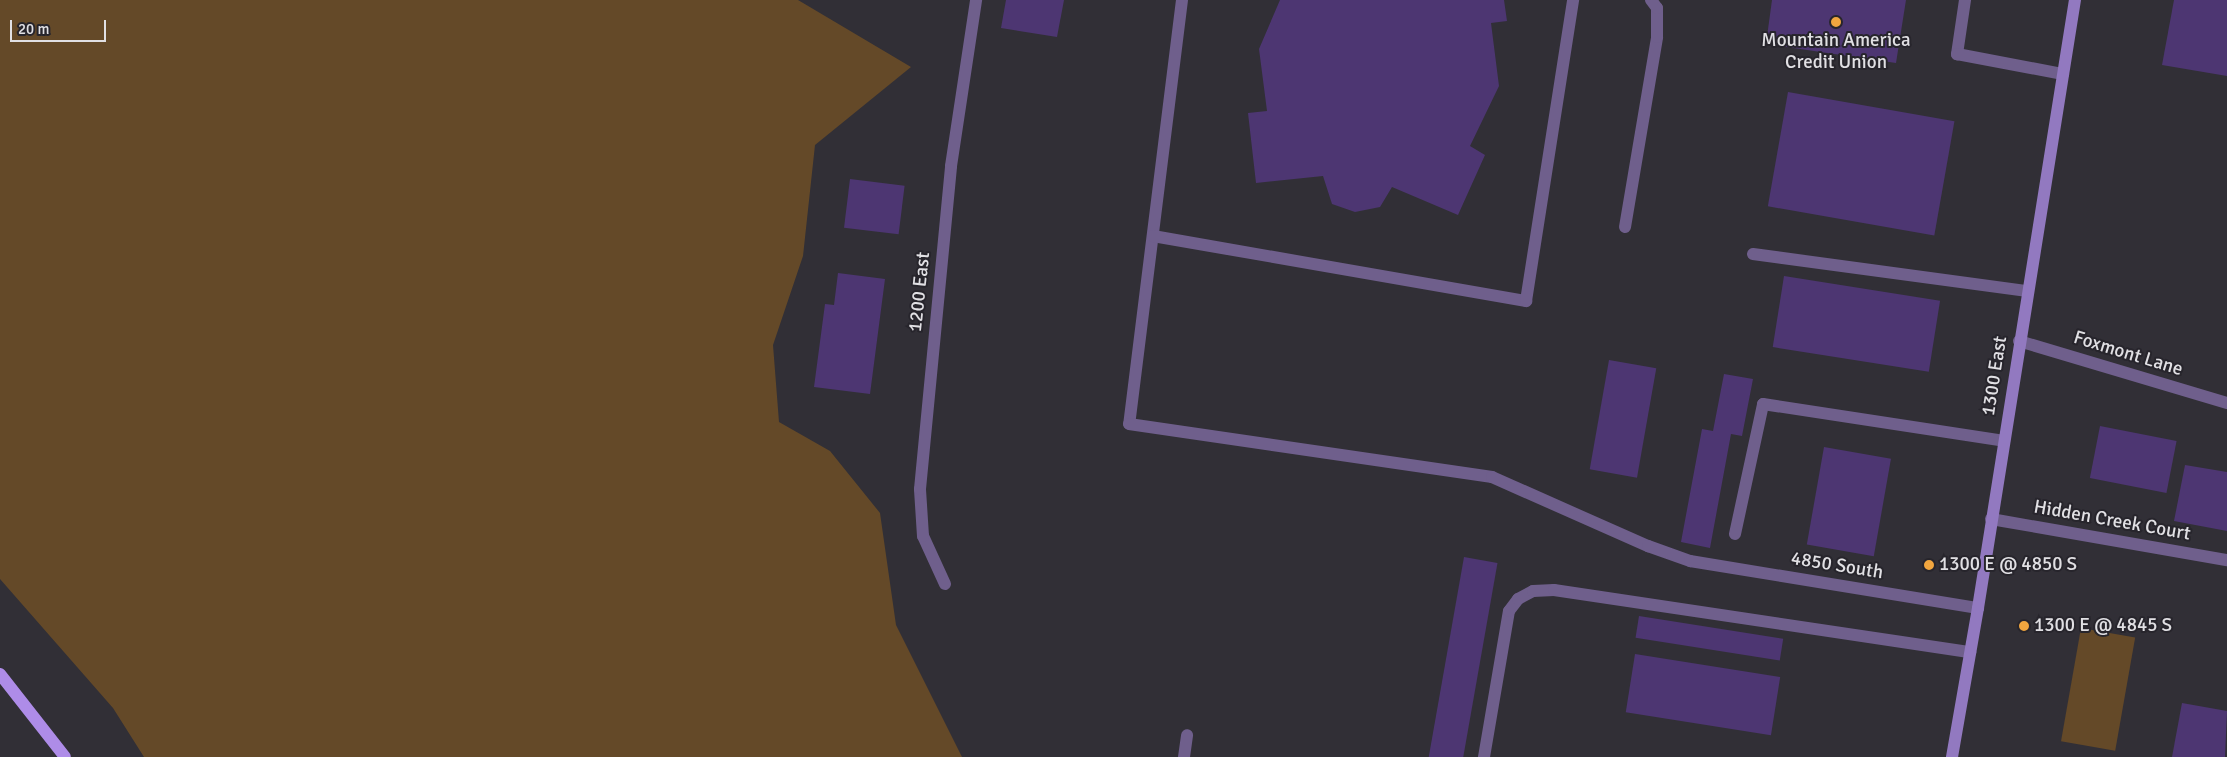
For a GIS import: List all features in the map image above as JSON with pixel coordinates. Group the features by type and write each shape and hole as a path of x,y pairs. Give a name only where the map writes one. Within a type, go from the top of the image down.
{"main road":[{"name":"1300 East","path":"1952,757 1978,608 2019,341 2075,0"},
{"path":"0,674 65,757"}],"street":[{"name":"1200 East","path":"945,584 924,536 920,489 951,166 976,0"},
{"path":"1182,0 1152,236 1526,302 1573,0"},
{"path":"1625,227 1657,37 1657,8 1651,0"},
{"path":"1965,0 1957,54 2064,74"},
{"name":"4850 South","path":"1152,236 1129,424 1492,477 1648,546 1690,560 1978,608"},
{"path":"1753,254 2028,291"},
{"name":"Foxmont Lane","path":"2019,341 2227,403"},
{"path":"1735,534 1763,404 2004,441"},
{"name":"Hidden Creek Court","path":"1991,519 2227,560"},
{"path":"1484,757 1509,611 1518,599 1533,591 1554,590 1970,652"},
{"path":"1184,757 1187,735"}],"shaded area":[{"path":"0,0 798,0 911,67 815,145 803,256 773,345 779,422 830,451 880,513 896,625 962,757 144,757 113,708 0,579"},
{"path":"2081,628 2135,638 2115,751 2061,741"}],"building":[{"path":"1006,0 1064,0 1057,37 1001,28"},
{"path":"1280,0 1504,0 1507,21 1491,23 1499,86 1470,146 1485,155 1458,215 1392,187 1380,207 1355,212 1332,204 1323,176 1256,183 1248,113 1267,111 1259,49"},
{"name":"Mountain America Credit Union","path":"1772,0 1906,0 1896,63 1766,44"},
{"path":"2174,0 2227,0 2227,76 2162,65"},
{"path":"1788,92 1954,121 1934,236 1768,206"},
{"path":"850,179 905,186 899,234 844,228"},
{"path":"838,273 885,279 870,394 814,387 825,304 834,305"},
{"path":"1784,276 1940,301 1929,372 1773,347"},
{"path":"1609,360 1656,368 1637,478 1590,469"},
{"path":"1724,374 1753,379 1742,436 1731,434 1710,548 1681,542 1702,429 1713,431"},
{"path":"2100,426 2177,441 2166,493 2090,478"},
{"path":"1824,447 1891,459 1874,556 1807,544"},
{"path":"2185,465 2227,472 2227,531 2174,521"},
{"path":"1464,557 1497,563 1463,757 1429,757"},
{"path":"1639,616 1783,639 1780,661 1636,638"},
{"path":"1635,654 1780,677 1771,735 1626,712"},
{"path":"2182,703 2227,711 2225,757 2172,757"}],"place":[{"name":"Mountain America Credit Union","path":"1836,22"},
{"name":"1300 E @ 4850 S","path":"1929,565"},
{"name":"1300 E @ 4845 S","path":"2024,626"}]}
